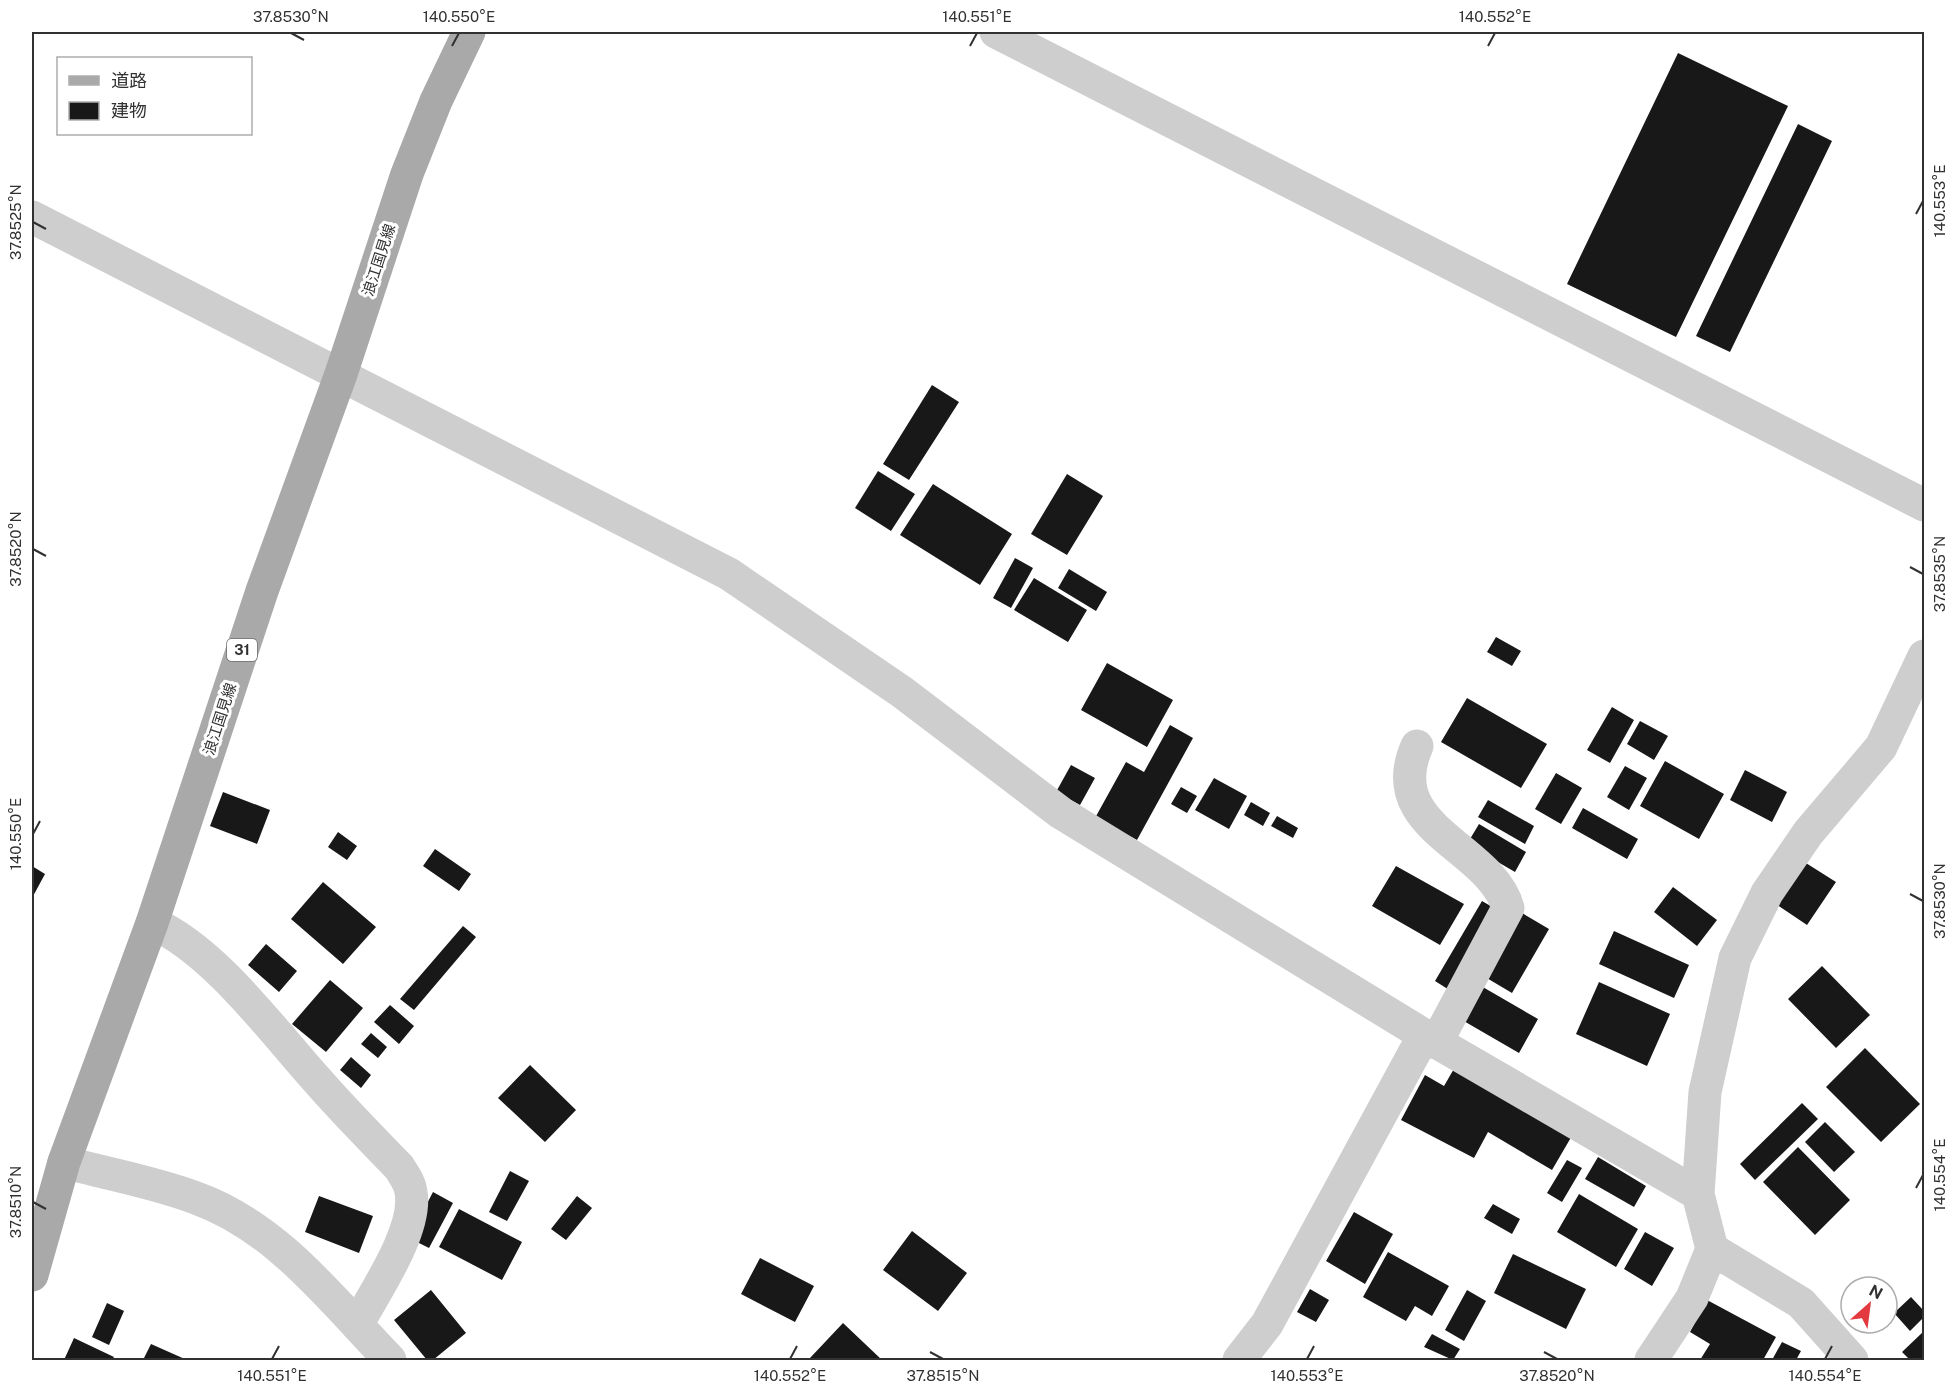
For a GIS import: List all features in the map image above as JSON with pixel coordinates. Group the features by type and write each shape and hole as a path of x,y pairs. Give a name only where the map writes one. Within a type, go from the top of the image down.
{"main road":[{"name":"浪江国見線","path":"32,1275 40,1221 152,923 262,591 341,374 407,174 436,101 469,32"}],"street":[{"path":"996,32 1924,505"},
{"path":"32,217 729,574 902,692 1061,813 1430,1039 1698,1194"},
{"path":"1651,1360 1692,1298 1712,1249 1698,1194 1705,1092 1735,958 1767,893 1808,833 1881,747 1924,656"},
{"path":"1239,1360 1267,1324 1430,1039 1508,908 1505,896 1492,879 1441,836 1419,808 1410,787 1412,758 1417,746"},
{"path":"152,923 184,939 249,1001 318,1082 399,1167 408,1182 412,1210 404,1233 357,1325"},
{"path":"64,1162 196,1198 245,1223 292,1257 390,1360"},
{"path":"1712,1249 1801,1303 1852,1360"}],"building":[{"path":"1678,53 1788,106 1676,337 1567,284"},
{"path":"1798,124 1832,141 1730,352 1696,336"},
{"path":"932,385 959,402 909,480 883,464"},
{"path":"878,471 915,494 891,531 855,508"},
{"path":"1067,474 1103,496 1067,555 1031,534"},
{"path":"933,484 1012,534 980,585 900,535"},
{"path":"1015,558 1033,568 1011,608 993,598"},
{"path":"1069,569 1107,592 1096,611 1058,588"},
{"path":"1034,578 1087,610 1068,642 1014,610"},
{"path":"1496,637 1521,651 1512,666 1487,652"},
{"path":"1107,663 1173,700 1147,747 1081,710"},
{"path":"1467,698 1547,744 1521,788 1441,742"},
{"path":"1612,707 1634,720 1610,763 1587,750"},
{"path":"1640,721 1668,736 1654,760 1627,744"},
{"path":"1170,725 1193,738 1137,840 1095,818 1126,762 1144,772"},
{"path":"1665,761 1724,794 1699,839 1640,806"},
{"path":"1071,765 1095,778 1080,805 1056,792"},
{"path":"1625,766 1647,778 1629,810 1607,797"},
{"path":"1745,770 1787,792 1772,822 1730,800"},
{"path":"1556,773 1582,788 1561,824 1535,809"},
{"path":"1214,778 1247,796 1229,829 1195,810"},
{"path":"1181,787 1197,796 1187,813 1171,804"},
{"path":"223,792 270,810 257,844 210,826"},
{"path":"1488,800 1534,826 1525,844 1478,817"},
{"path":"1251,802 1270,813 1263,826 1244,815"},
{"path":"1583,808 1638,839 1627,859 1572,828"},
{"path":"1277,816 1298,828 1293,838 1271,826"},
{"path":"1479,824 1526,852 1515,872 1467,844"},
{"path":"338,832 357,846 347,860 328,847"},
{"path":"435,849 471,874 459,891 423,866"},
{"path":"1798,858 1836,882 1807,925 1770,900"},
{"path":"32,866 45,874 32,898"},
{"path":"1396,866 1464,904 1440,945 1372,906"},
{"path":"323,882 376,927 343,964 291,919"},
{"path":"1673,887 1717,920 1697,946 1654,912"},
{"path":"1482,901 1501,912 1454,993 1435,981"},
{"path":"1522,913 1549,929 1512,993 1485,977"},
{"path":"463,926 476,937 414,1010 400,999"},
{"path":"1614,931 1689,965 1674,998 1599,964"},
{"path":"266,944 297,971 279,992 248,965"},
{"path":"1822,966 1870,1015 1836,1048 1788,999"},
{"path":"330,980 363,1008 326,1052 292,1024"},
{"path":"1599,982 1670,1014 1647,1066 1576,1034"},
{"path":"1481,986 1538,1019 1519,1053 1462,1020"},
{"path":"390,1005 414,1026 399,1044 374,1022"},
{"path":"371,1033 387,1047 378,1058 361,1044"},
{"path":"1865,1048 1920,1104 1881,1142 1826,1087"},
{"path":"351,1057 371,1075 361,1088 340,1070"},
{"path":"530,1065 576,1110 545,1142 498,1098"},
{"path":"1455,1067 1573,1134 1552,1170 1488,1132 1474,1158 1401,1120 1425,1075 1444,1086"},
{"path":"1802,1103 1818,1119 1755,1180 1740,1164"},
{"path":"1825,1122 1855,1152 1834,1172 1805,1142"},
{"path":"1798,1147 1850,1200 1815,1235 1763,1182"},
{"path":"1598,1157 1646,1186 1634,1207 1585,1179"},
{"path":"1567,1160 1582,1168 1562,1202 1547,1193"},
{"path":"510,1171 529,1181 507,1221 489,1212"},
{"path":"433,1192 453,1203 429,1248 409,1238"},
{"path":"1579,1194 1638,1229 1616,1267 1557,1232"},
{"path":"319,1196 373,1216 359,1253 305,1232"},
{"path":"577,1196 592,1208 566,1240 551,1229"},
{"path":"1493,1204 1520,1219 1512,1234 1484,1218"},
{"path":"459,1209 522,1242 502,1280 439,1247"},
{"path":"1354,1212 1393,1234 1365,1284 1326,1261"},
{"path":"912,1231 967,1273 938,1311 883,1270"},
{"path":"1645,1232 1674,1248 1652,1286 1624,1269"},
{"path":"1388,1252 1449,1286 1432,1316 1415,1306 1406,1321 1363,1297"},
{"path":"1513,1254 1586,1289 1566,1329 1494,1293"},
{"path":"760,1258 814,1286 795,1322 741,1294"},
{"path":"1310,1289 1329,1300 1316,1322 1297,1312"},
{"path":"431,1290 466,1333 433,1360 427,1360 394,1320"},
{"path":"1467,1290 1486,1301 1464,1341 1445,1330"},
{"path":"1911,1297 1924,1311 1924,1317 1910,1331 1899,1319 1899,1308"},
{"path":"1707,1300 1776,1337 1763,1360 1700,1360 1710,1344 1690,1332"},
{"path":"107,1303 124,1311 109,1345 92,1337"},
{"path":"843,1323 882,1360 813,1360 810,1358"},
{"path":"1924,1331 1924,1360 1910,1360 1902,1352"},
{"path":"1432,1334 1460,1349 1453,1360 1424,1347"},
{"path":"74,1338 114,1357 112,1360 64,1360"},
{"path":"1782,1342 1801,1351 1796,1360 1772,1360"},
{"path":"151,1344 187,1360 143,1360"}]}
